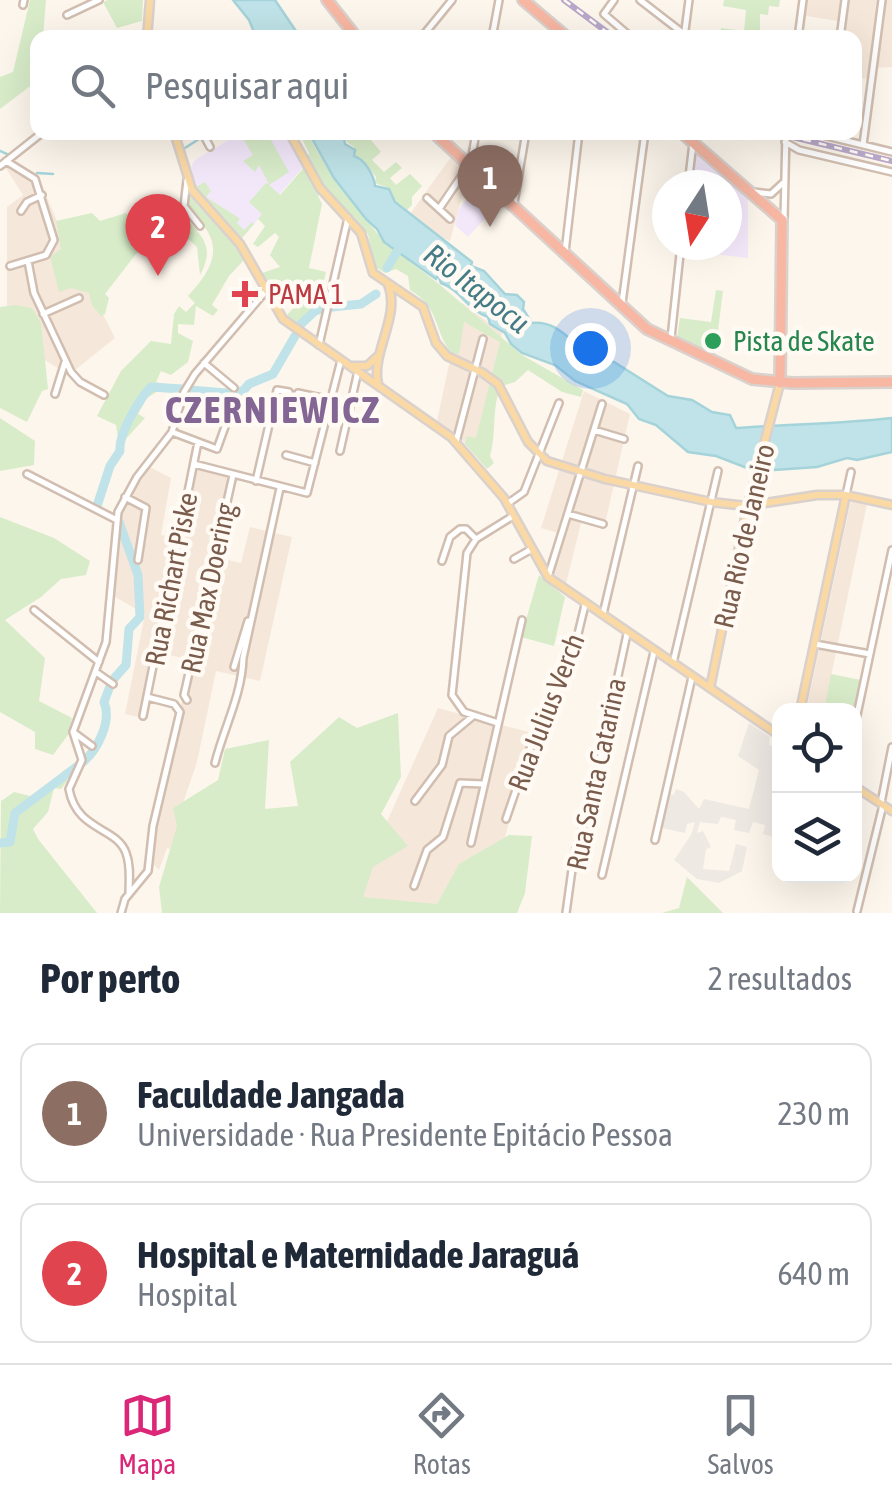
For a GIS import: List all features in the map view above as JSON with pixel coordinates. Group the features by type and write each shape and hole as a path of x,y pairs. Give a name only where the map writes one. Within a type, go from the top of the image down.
{"highway":[{"path":"327,0 351,30"},
{"path":"523,0 559,30"},
{"path":"441,140 638,323 671,341 740,374 780,383 892,382"},
{"path":"691,140 778,214 784,226 780,383"}],"main road":[{"path":"148,30 150,0"},
{"path":"177,140 188,191 240,244 283,318 456,442 507,504 548,577 772,731"},
{"path":"293,140 320,188 364,240 370,268 427,312 435,340 444,354 492,379 504,391 526,438 554,465 711,502 748,506 820,495 892,505"},
{"path":"378,385 376,374 392,303 388,284"},
{"path":"392,303 410,297"},
{"path":"349,365 367,366 380,354"},
{"name":"Rua Rio de Janeiro","path":"710,690 748,506 780,383"},
{"path":"752,492 754,500 763,504"},
{"path":"802,703 846,497"},
{"path":"862,791 892,811"}],"street":[{"path":"67,16 99,0"},
{"path":"428,30 452,0"},
{"path":"493,30 499,0"},
{"path":"614,0 604,14 623,30"},
{"path":"640,0 677,30"},
{"path":"685,30 689,0"},
{"path":"799,30 803,0"},
{"path":"841,30 845,0"},
{"path":"863,145 882,0"},
{"path":"10,266 46,254 54,240 35,179 3,163 32,140"},
{"path":"207,140 210,146"},
{"path":"439,209 468,166 474,140"},
{"path":"513,206 525,140"},
{"path":"565,255 578,140"},
{"path":"621,308 644,140"},
{"path":"784,226 786,140"},
{"path":"790,140 799,150"},
{"path":"846,140 892,152"},
{"path":"690,170 693,142"},
{"path":"784,161 790,152 799,150 892,172"},
{"path":"750,190 764,195 775,192 784,180"},
{"path":"188,191 186,210 200,226"},
{"path":"775,192 784,198"},
{"path":"21,211 27,202 42,195"},
{"path":"427,198 450,219"},
{"path":"319,345 348,218"},
{"path":"671,341 680,260"},
{"path":"28,261 34,293 75,378 104,395"},
{"path":"129,894 129,866 120,843 92,826 69,796 70,783 82,760 73,732 106,642 116,519 125,497 172,432 184,392 266,292"},
{"path":"44,314 79,298"},
{"path":"456,442 483,340"},
{"path":"55,394 66,360"},
{"path":"194,464 307,493 341,360"},
{"path":"204,364 234,388"},
{"path":"340,452 358,371"},
{"path":"256,481 277,390 289,392"},
{"path":"298,393 331,400"},
{"path":"172,432 217,449 237,398 273,407"},
{"path":"507,504 524,492 559,403"},
{"path":"548,577 602,404"},
{"path":"594,430 624,439"},
{"name":"Rua Richart Piske","path":"144,716 198,442"},
{"path":"286,455 316,463"},
{"path":"602,617 638,466"},
{"path":"672,664 718,471"},
{"path":"846,497 851,472"},
{"path":"27,474 116,519"},
{"name":"Rua Max Doering","path":"187,700 184,695 233,474"},
{"path":"215,763 242,686 242,658 280,488"},
{"path":"125,497 146,508 138,560"},
{"path":"568,514 603,524"},
{"path":"498,724 473,716 456,704 451,688 458,660 467,553 476,539 513,516"},
{"path":"442,561 448,540 460,529 476,539"},
{"path":"514,559 530,550"},
{"path":"860,703 892,550"},
{"name":"Rua Julius Verch","path":"506,819 540,720 570,667 585,605"},
{"path":"34,610 100,662"},
{"path":"724,615 738,618"},
{"path":"234,666 250,620"},
{"path":"471,843 522,620"},
{"name":"Rua Santa Catarina","path":"566,913 574,854 590,806 627,634"},
{"path":"815,644 870,654"},
{"path":"602,875 654,652"},
{"path":"96,672 113,684"},
{"path":"655,840 692,678"},
{"name":"Rua Max Doering","path":"120,913 129,894 148,871 153,826 180,712 174,704 147,697"},
{"path":"415,801 442,764 449,736 473,716"},
{"path":"73,732 92,746"},
{"path":"857,911 892,747"},
{"path":"414,886 427,850 442,837 460,783 483,784"}],"shaded area":[{"path":"808,0 892,0 892,67 871,68 869,79 862,78 862,30 837,30 838,21 806,16"},
{"path":"229,140 288,140 304,166 242,238 203,198 191,167 195,160"},
{"path":"697,151 719,170 695,170"},
{"path":"451,157 468,175 450,241 435,235 410,214"},
{"path":"11,162 38,176 115,338 69,375 7,337 7,207 23,195 5,167"},
{"path":"481,182 501,201 468,237 455,225 459,209"},
{"path":"742,190 748,195 748,258 742,257"},
{"path":"462,303 502,333 474,454 437,421"},
{"path":"584,391 630,414 604,528 581,523 566,584 547,570 558,533 541,528"},
{"path":"150,467 171,478 161,535 174,537 188,472 197,469 236,480 219,558 241,563 250,527 292,537 260,681 216,671 173,850 167,848 159,870 145,855 192,660 160,653 147,719 125,714 145,614 115,597 119,522 126,502"},
{"path":"851,500 867,504 825,703 808,703"},
{"path":"438,708 532,733 493,884 443,913 401,913 354,895"},
{"path":"749,723 770,737 772,837 763,834 765,825 753,822 749,833 734,830 736,820 721,817 718,824 700,822 697,833 703,831 711,847 706,849 703,869 729,871 736,844 747,847 742,871 719,883 697,879 674,860 695,822 687,824 685,833 662,828 669,794 674,795 676,789 684,792 699,809 704,799 749,809 759,770 738,756"}],"green space":[{"path":"30,0 46,0 44,30 30,30 30,86 0,109 0,77 13,72"},
{"path":"143,0 142,21 117,28 103,2"},
{"path":"724,0 780,0 779,7 769,6 768,15 760,14 760,30 744,30 746,10 723,6"},
{"path":"244,140 271,140 289,172 269,185 280,195 302,170 309,153 302,140 311,140 334,180 385,243 522,355 583,390 581,397 562,392 528,370 515,382 501,386 490,456 494,463 487,469 465,444 467,436 476,438 500,342 464,322 459,354 451,353 427,304 410,290 408,276 396,269 385,273 374,266 368,234 326,187 318,196 322,204 309,268 326,272 318,306 324,308 302,327 287,315 299,302 289,292 276,302 262,273 280,267 270,255 279,237 275,233 258,247 253,244 265,226 258,219 262,214 249,202 269,184 259,165 255,172 243,161 253,155"},
{"path":"371,140 381,152 372,160 384,172 396,162 402,168 390,178 396,185 410,174 422,186 407,210 389,188 375,183 376,177 347,142"},
{"path":"205,182 211,191 206,197 240,219 237,223 244,230 254,224 242,238 196,187"},
{"path":"190,196 244,260 212,305 218,310 213,316 196,306 194,325 178,324 178,333 193,341 188,362 171,375 161,371 156,382 181,388 163,388 147,398 138,414 145,418 124,441 118,438 116,425 97,416 121,371 151,341 171,344 174,314 179,306 186,312 195,303 188,296 211,263 213,245 192,213 187,198"},
{"path":"180,207 206,245 200,275 197,247 178,230 136,254 105,294 109,298 105,314 101,316 92,305 89,293 71,288 59,292 50,257 61,249 56,221 92,213 100,221 126,213 138,227 173,219 174,208"},
{"path":"716,290 723,291 715,354 677,338 680,318 711,322"},
{"path":"0,307 32,308 41,323 48,389 42,391 27,422 0,408"},
{"path":"0,418 35,441 34,465 0,471"},
{"path":"0,517 54,538 90,561 86,575 61,579 5,620 45,658 39,701 72,718 68,735 53,755 35,749 35,732 0,712"},
{"path":"539,575 565,597 554,646 521,637"},
{"path":"831,674 861,680 857,703 825,703"},
{"path":"398,713 401,777 381,814 408,846 373,867 363,897 437,904 459,864 509,835 532,836 525,893 517,913 162,913 159,887 177,826 173,808 218,780 225,749 269,740 265,809 298,806 290,762 339,717 357,728"},
{"path":"64,770 67,781 61,789 54,788 48,812 33,829 97,913 0,913 1,801 14,792 34,797 43,793"},
{"path":"687,877 723,913 662,913 679,908"}],"water":[{"path":"233,0 275,0 295,30 253,30"},
{"name":"Rio Itapocu","path":"313,140 344,140 368,168 375,186 389,189 395,202 472,262 471,266 484,271 505,294 517,295 532,323 553,327 583,349 614,362 668,396 692,400 712,412 730,415 736,428 892,418 892,452 817,467 774,470 747,468 716,456 688,452 656,425 639,419 627,404 575,381 555,365 522,353 505,333 490,324 488,317 441,283 438,275 436,279 384,242 334,178"}],"waterway":[{"path":"185,148 197,140"},
{"path":"0,151 9,155"},
{"path":"37,173 53,174"},
{"path":"387,268 398,250"},
{"path":"332,307 361,304 376,294"},
{"path":"300,325 315,311 325,308"},
{"path":"190,390 243,391 249,384 273,374 295,336"},
{"path":"97,506 126,427 141,400 151,387 182,389"},
{"path":"111,682 126,665 129,629 140,617 138,575 119,522"},
{"path":"83,762 102,734 104,702 110,686"},
{"path":"0,843 10,842 15,813 79,765"}],"railway":[{"path":"564,0 604,30"},
{"path":"805,140 892,161"}],"place":[{"name":"Faculdade Jangada","path":"490,227"},
{"name":"Hospital e Maternidade Jaraguá","path":"158,276"},
{"name":"PAMA 1","path":"245,294"},
{"name":"Pista de Skate","path":"713,341"}],"district":[{"name":"CZERNIEWICZ","path":"273,409"}]}
